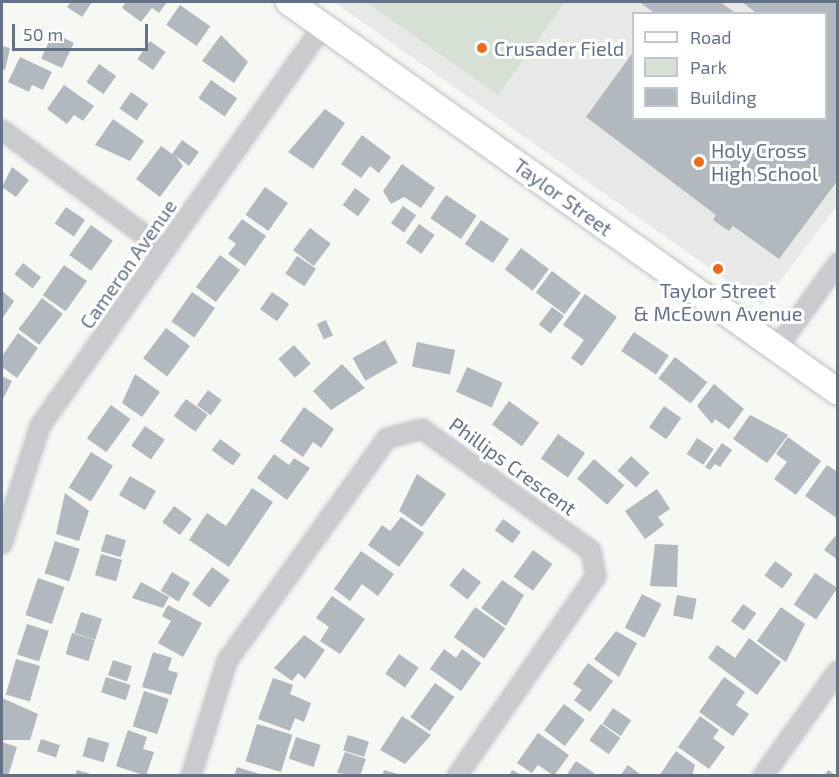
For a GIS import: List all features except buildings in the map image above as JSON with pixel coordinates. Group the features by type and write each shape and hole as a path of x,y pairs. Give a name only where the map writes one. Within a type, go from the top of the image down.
{"main road":[{"name":"Taylor Street","path":"289,2 837,392"}],"street":[{"name":"Cameron Avenue","path":"2,544 40,426 323,26"},
{"path":"2,130 165,250"},
{"path":"777,348 837,263"},
{"name":"Phillips Crescent","path":"191,776 227,661 387,438 422,429 591,551 596,576 457,776"},
{"path":"763,776 837,671"}],"shaded area":[{"name":"Holy Cross High School","path":"334,2 837,2 837,206 762,305"}],"green space":[{"name":"Crusader Field","path":"366,2 565,2 498,95"}],"place":[{"name":"Crusader Field","path":"482,48"},
{"name":"Holy Cross High School","path":"699,162"},
{"name":"Taylor Street & McEown Avenue","path":"718,269"}]}
